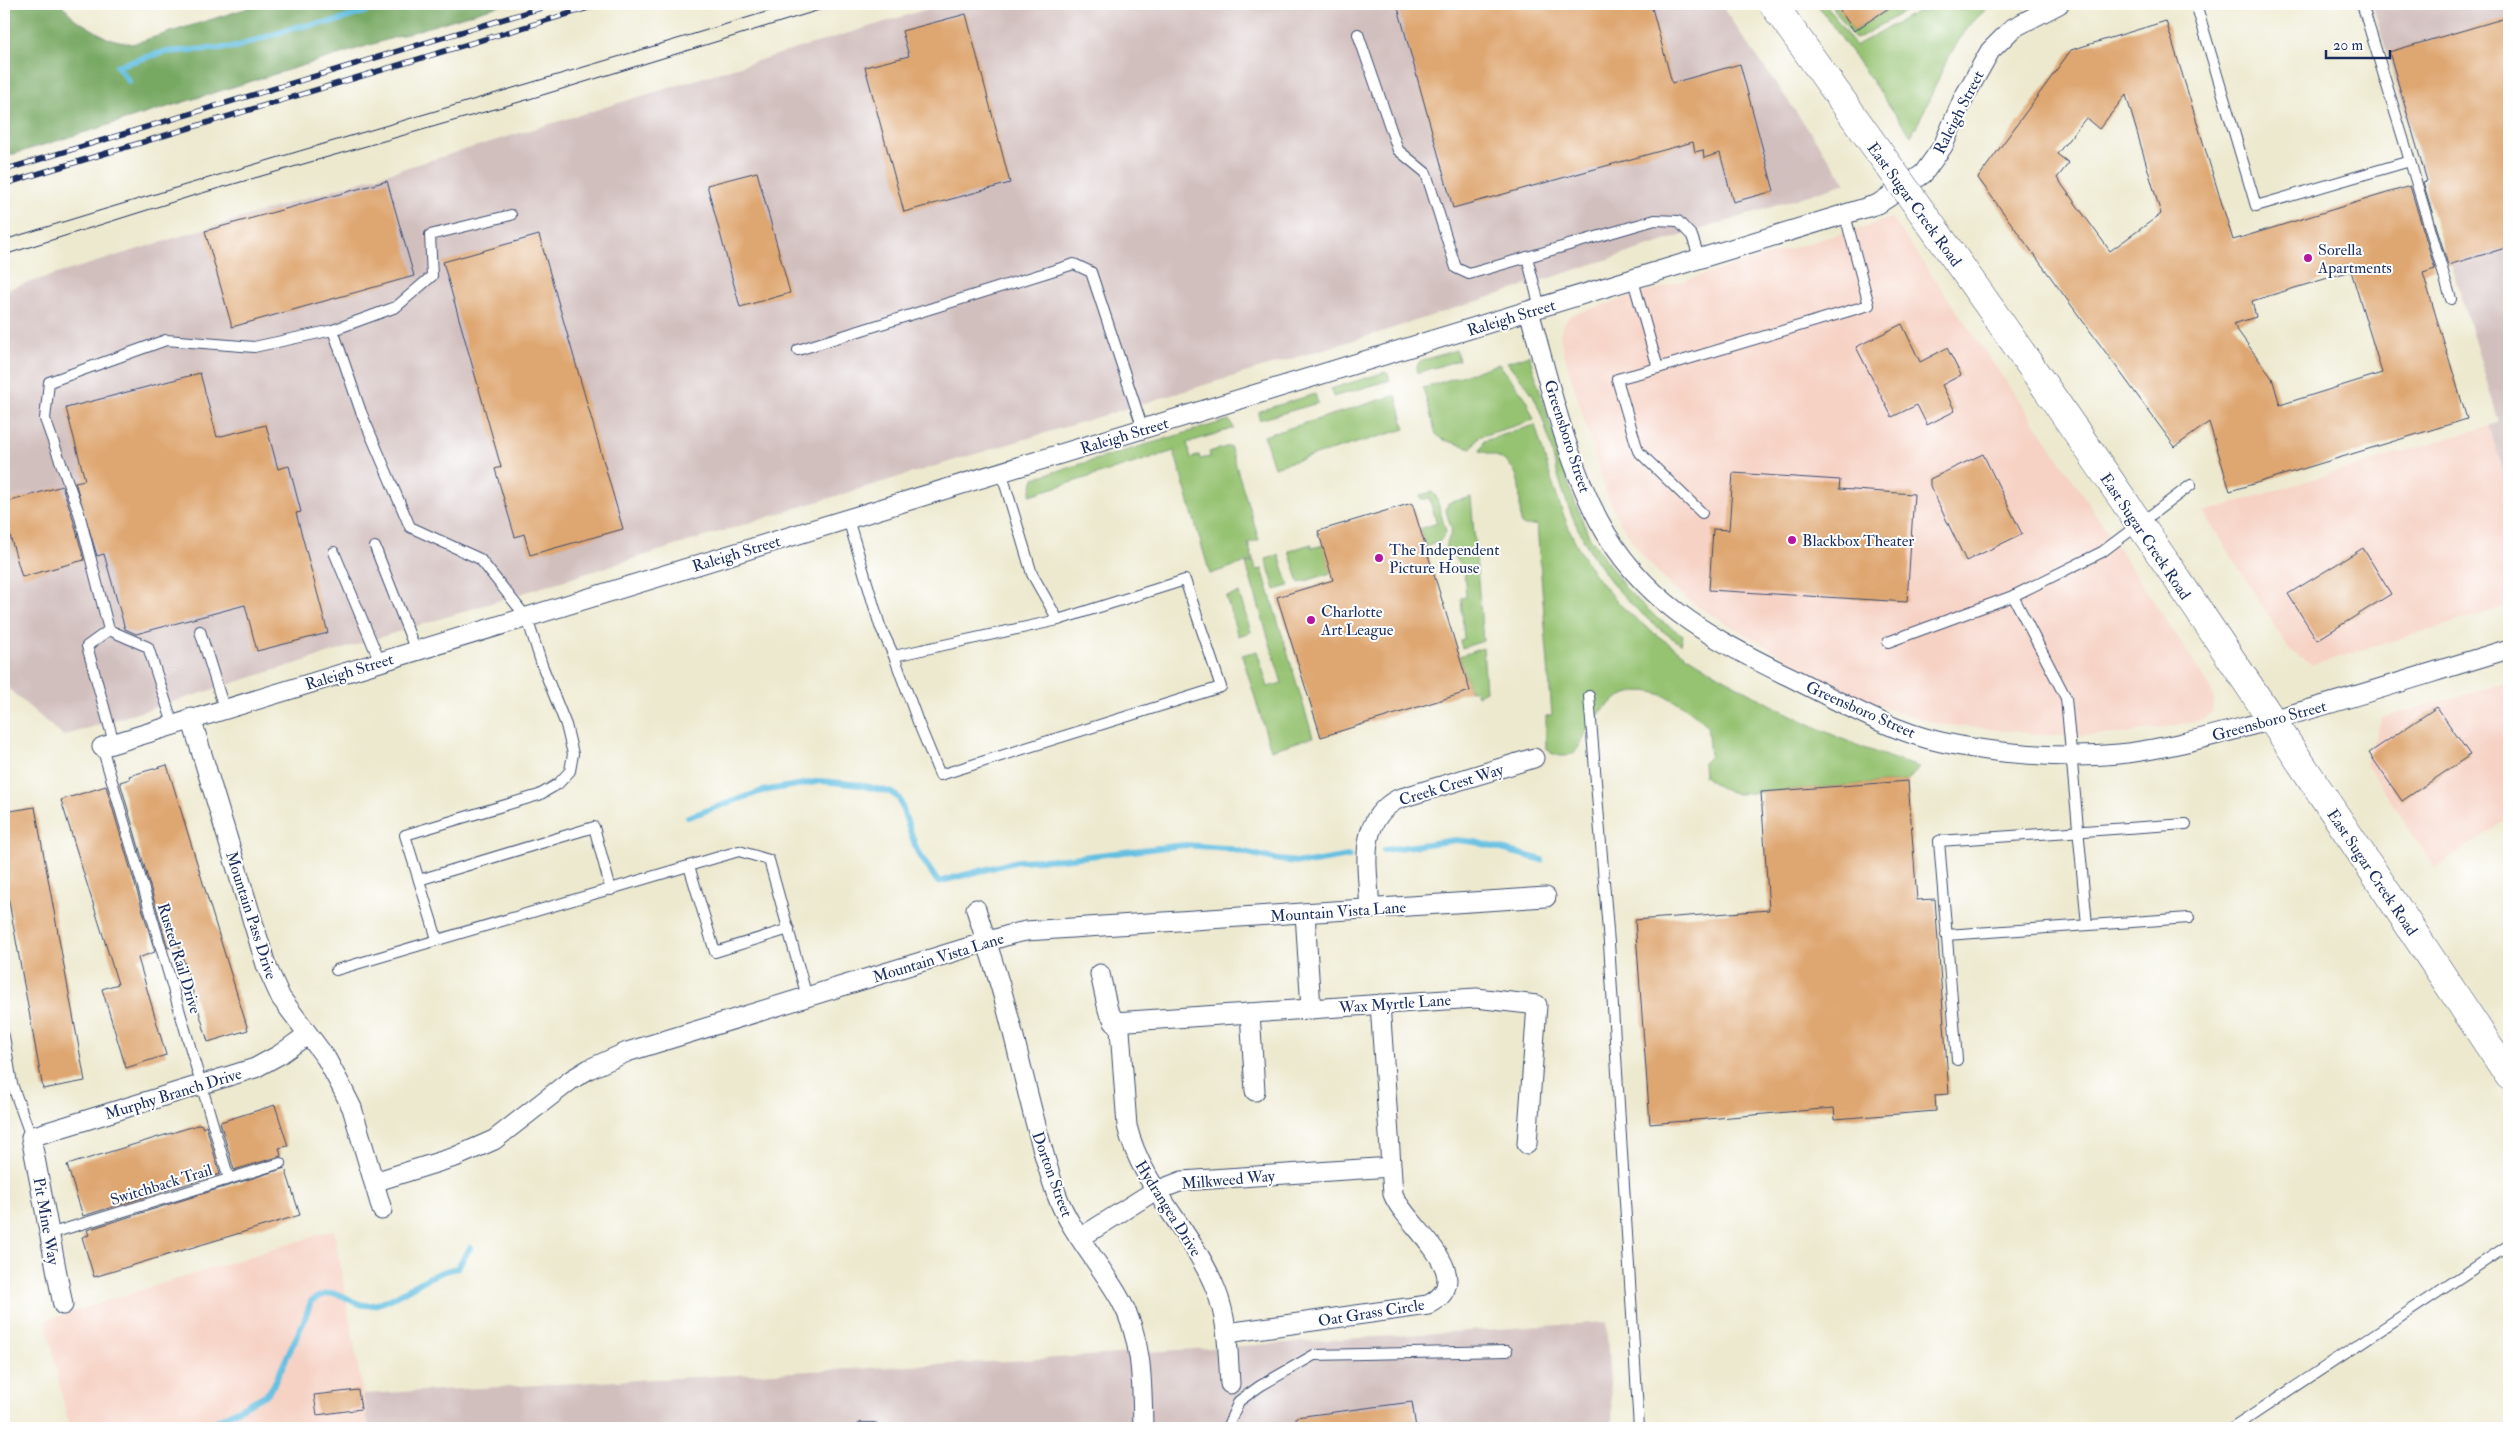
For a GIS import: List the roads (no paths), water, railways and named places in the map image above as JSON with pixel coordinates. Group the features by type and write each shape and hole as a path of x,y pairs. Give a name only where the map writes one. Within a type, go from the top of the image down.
{"main road":[{"name":"East Sugar Creek Road","path":"1772,4 2019,348 2272,720 2509,1076"}],"street":[{"name":"Raleigh Street","path":"108,745 191,718 528,618 1001,471 1700,260 1878,204 1923,174 1943,146 1964,99 1990,51 2013,28 2059,4"},
{"name":"Greensboro Street","path":"1535,310 1568,445 1599,522 1623,559 1659,598 1680,616 1725,645 1898,728 1940,742 2001,751 2072,755 2119,754 2175,744 2272,720 2509,649"},
{"name":"Mountain Pass Drive","path":"191,718 266,965 281,998 326,1058 352,1108 382,1210"},
{"name":"Creek Crest Way","path":"1370,909 1366,850 1368,834 1379,813 1398,799 1534,758"},
{"name":"Mountain Vista Lane","path":"374,1182 455,1157 494,1140 571,1080 608,1059 1026,931 1546,897"},
{"name":"Dorton Street","path":"976,909 1006,1006 1033,1119 1056,1192 1062,1208 1080,1238 1121,1300 1132,1326 1140,1360 1144,1428"},
{"path":"1305,913 1311,1009"},
{"name":"Hydrangea Drive","path":"1100,974 1103,998 1114,1022 1120,1030 1127,1126 1131,1141 1143,1169 1208,1272 1223,1310 1227,1333 1230,1384"},
{"name":"Wax Myrtle Lane","path":"1114,1022 1476,998 1537,1004 1526,1144"},
{"name":"Oat Grass Circle","path":"1227,1333 1428,1305 1436,1301 1442,1294 1448,1281 1447,1272 1441,1259 1397,1206 1393,1194 1380,1004"},
{"path":"1250,1013 1255,1091"},
{"name":"Murphy Branch Drive","path":"31,1137 255,1068 279,1055 307,1035"},
{"name":"Pit Mine Way","path":"31,1137 62,1305"},
{"name":"Milkweed Way","path":"1080,1238 1156,1190 1182,1181 1391,1166"}],"lane":[{"path":"2196,4 2256,206 2410,161"},
{"path":"2362,4 2451,298"},
{"path":"1358,34 1398,150 1426,173 1456,268 1469,274 1655,220 1678,221 1692,236 1700,260"},
{"path":"173,724 148,647 109,630 79,512 45,419 48,382 166,340 254,347 333,330 396,307 432,276 430,235 511,215"},
{"path":"1702,513 1638,451 1617,379 1869,304 1845,215"},
{"path":"1527,257 1535,310"},
{"path":"798,350 1074,264 1092,272 1143,429"},
{"path":"1632,280 1658,368"},
{"path":"333,330 361,412 410,527 480,560 528,618 542,665 566,725 573,754 570,771 558,784 539,795 405,835 437,939"},
{"path":"1001,471 1032,574 1058,620"},
{"path":"1888,642 2013,596 2102,552 2191,485"},
{"path":"848,519 880,626 894,656 918,722 940,774 1221,687 1185,580 1058,620 894,656"},
{"path":"375,547 416,651"},
{"path":"334,552 380,662"},
{"path":"2013,596 2066,698 2080,831 2087,925"},
{"name":"Rusted Rail Drive","path":"109,630 88,646 108,745 229,1179"},
{"path":"200,631 224,708"},
{"path":"1589,696 1609,943 1638,1428"},
{"path":"1957,1060 1939,841 2186,824"},
{"path":"419,880 594,827 611,890"},
{"path":"336,970 739,851 769,860 807,997"},
{"path":"689,866 716,952 789,929"},
{"path":"1946,934 2189,918"},
{"path":"4,1036 12,1084 31,1137"},
{"name":"Switchback Trail","path":"49,1234 281,1163"},
{"path":"2233,1428 2509,1245"},
{"path":"1226,1428 1239,1401 1260,1386 1314,1355 1507,1351"},
{"path":"862,1428 874,1428"}],"waterway":[{"path":"129,81 117,66 164,52 236,47 296,27 337,21 388,4"},
{"path":"688,817 762,791 821,781 860,785 890,792 899,798 917,851 938,882 1018,861 1063,859 1185,845 1226,848 1279,860 1308,863 1349,856"},
{"path":"1384,850 1456,840 1475,842 1542,860"},
{"path":"204,1428 267,1394 273,1386 304,1321 311,1301 322,1296 338,1294 356,1303 364,1305 378,1304 397,1296 434,1275 457,1268 470,1248"}],"tram line":[{"path":"4,240 792,4"},
{"path":"4,255 192,196 523,101 839,4"}],"railway":[{"path":"4,170 554,4"},
{"path":"4,184 601,4"}],"place":[{"name":"Sorella Apartments","path":"2308,258"},
{"name":"Blackbox Theater","path":"1792,540"},
{"name":"The Independent Picture House","path":"1379,558"},
{"name":"Charlotte Art League","path":"1311,620"}]}
